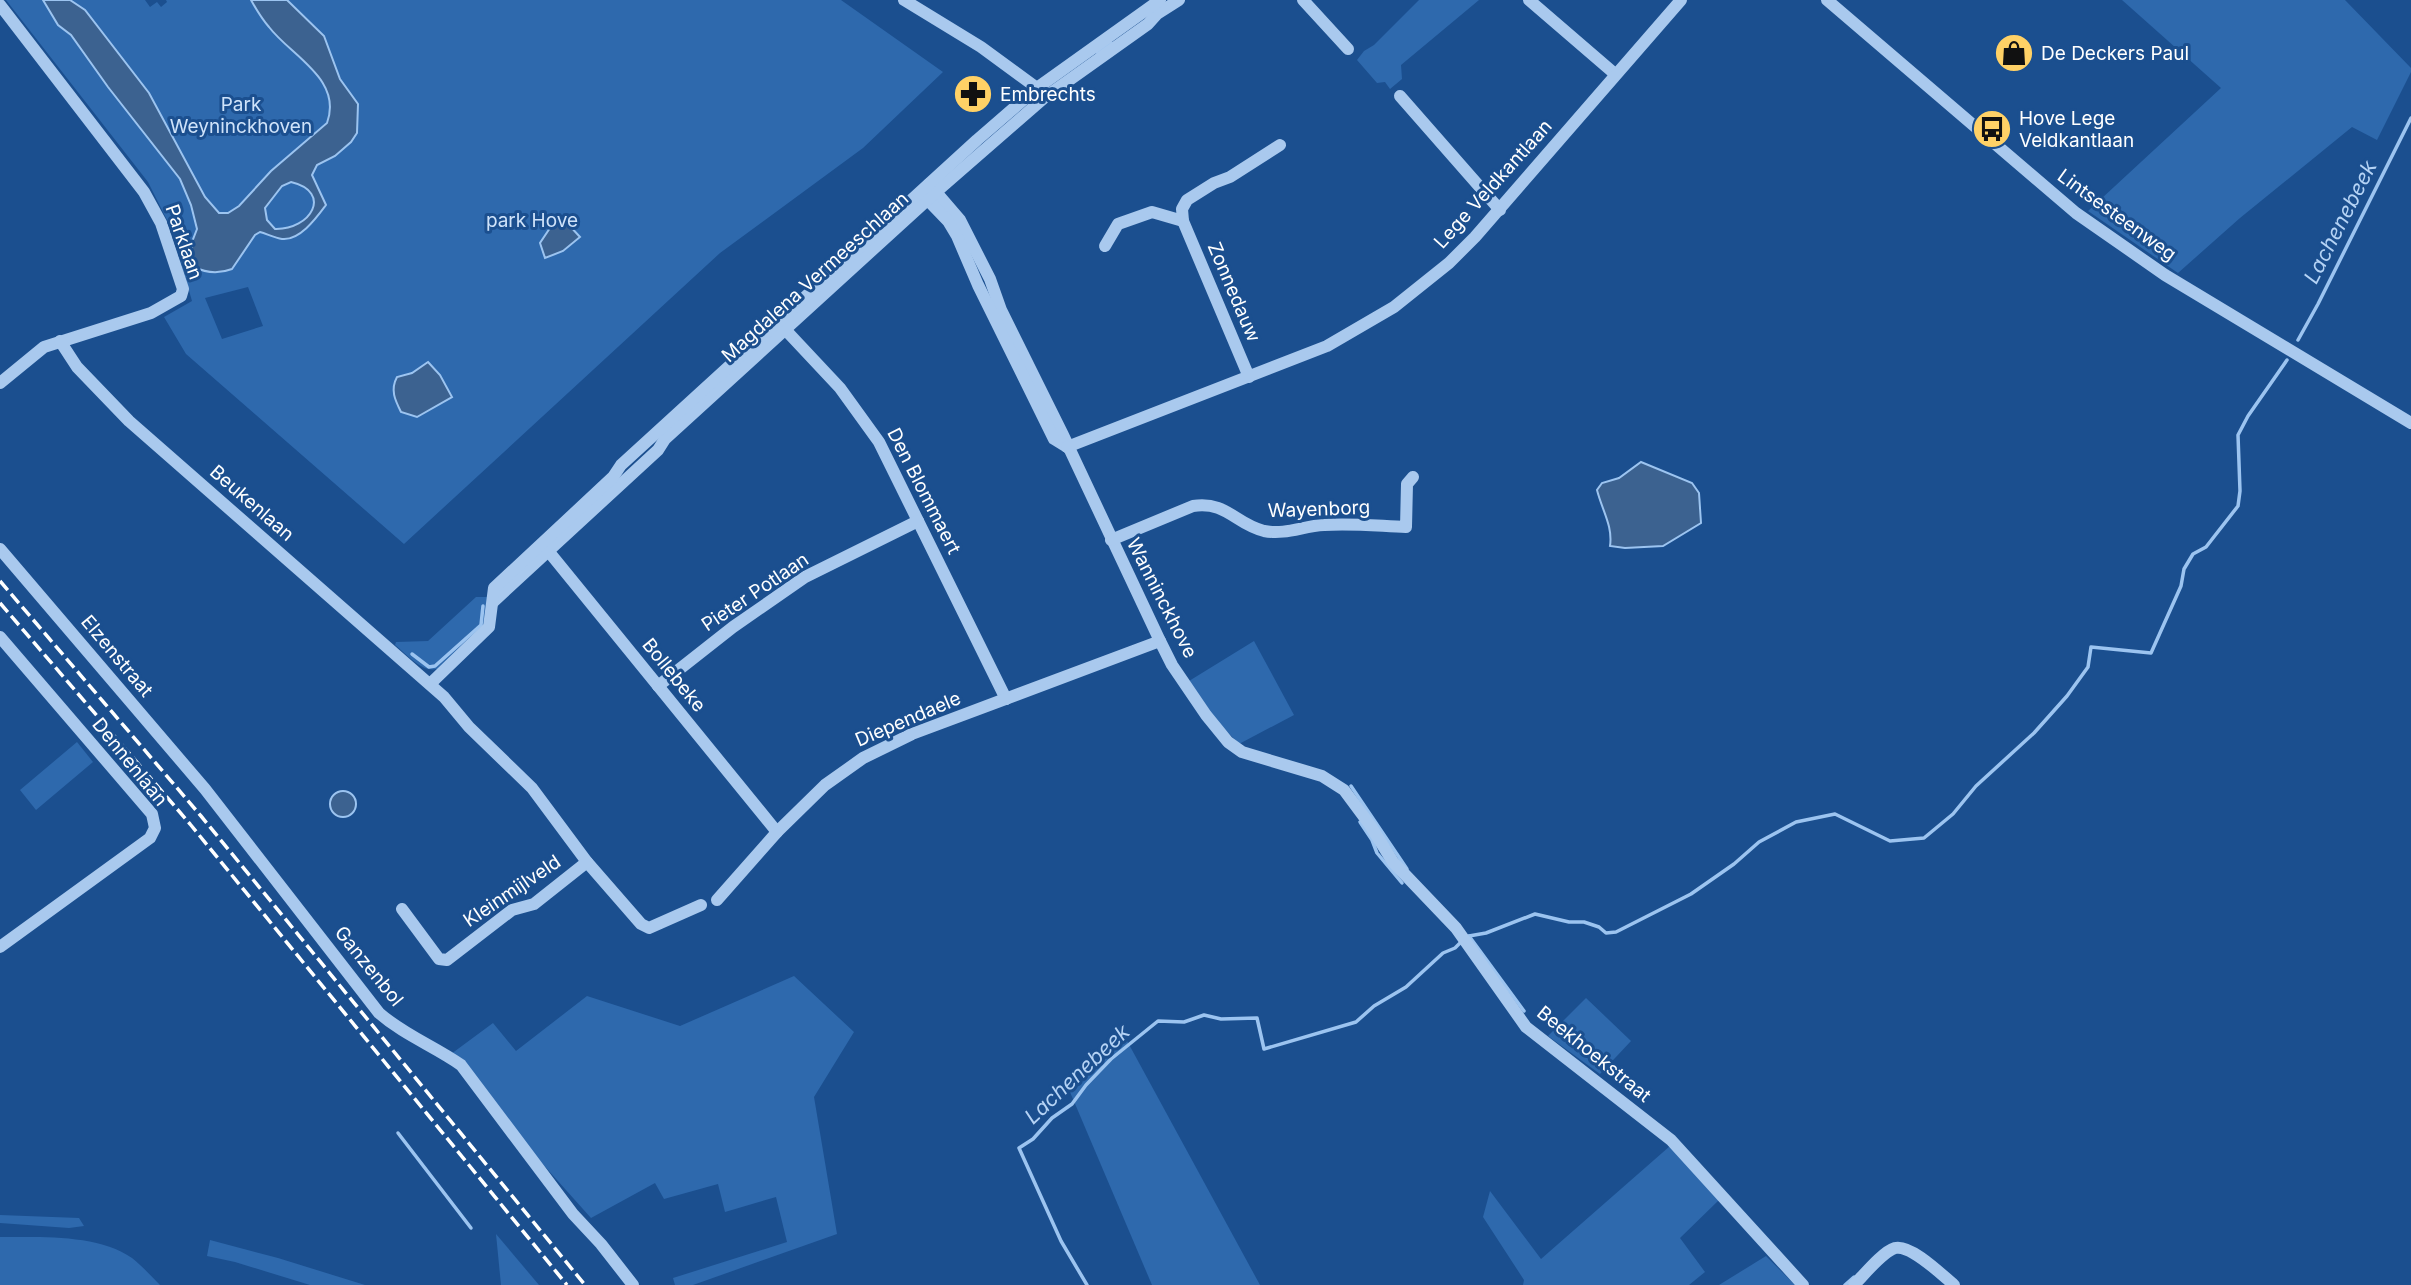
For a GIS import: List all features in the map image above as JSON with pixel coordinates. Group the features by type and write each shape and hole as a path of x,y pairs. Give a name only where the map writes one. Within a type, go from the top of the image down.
{"street":[{"path":"904,0 981,47 1040,93"},
{"name":"Magdalena Vermeeschlaan","path":"430,684 489,627 494,587 546,547 658,450 665,439 781,325 1040,93 1160,0"},
{"name":"Magdalena Vermeeschlaan","path":"1040,93 1148,24 1157,14 1179,0"},
{"path":"1303,0 1349,49"},
{"path":"1529,0 1615,74"},
{"name":"Lege Veldkantlaan","path":"1067,447 1327,346 1394,307 1449,263 1500,210 1681,0"},
{"name":"Lintsesteenweg","path":"1827,0 2102,233 2165,275 2411,423"},
{"name":"Parklaan","path":"0,5 144,192 161,223 183,289 181,296 151,313 44,347 0,383"},
{"path":"1399,96 1500,210"},
{"path":"1105,246 1118,224 1152,212 1183,221 1182,209 1187,200 1280,145"},
{"name":"Wanninckhove","path":"928,192 960,220 1172,665 1219,733 1242,752"},
{"name":"Zonnedauw","path":"1183,221 1249,377"},
{"name":"Den Blommaert","path":"781,325 840,388 865,421 889,461 1006,699"},
{"name":"Beukenlaan","path":"60,341 77,367 129,421 430,684"},
{"name":"Wayenborg","path":"1111,540 1194,506 1203,505 1220,508 1252,527 1265,531 1293,532 1326,525 1406,527 1407,484 1413,477"},
{"name":"Pieter Potlaan","path":"658,686 733,627 806,576 918,521"},
{"name":"Bollebeke","path":"546,547 777,832"},
{"name":"Elzenstraat","path":"0,549 205,789"},
{"name":"Dennenlaan","path":"0,637 152,814 155,828 150,838 0,947"},
{"name":"Diependaele","path":"717,900 777,832 825,785 863,758 912,734 1160,641"},
{"name":"Kleinmijlveld","path":"430,684 469,727 532,788 587,862 645,927 657,925 701,905"},
{"name":"Beekhoekstraat","path":"1242,752 1322,776 1343,790 1370,825 1393,862 1455,929 1526,1027 1671,1140 1803,1285"},
{"name":"Ganzenbol","path":"205,789 379,1013 397,1028 461,1065 573,1214 633,1285"},
{"name":"Kleinmijlveld","path":"402,909 439,959 447,960 512,910 534,904 587,862"},
{"path":"1853,1285 1895,1248 1904,1248 1922,1258 1954,1285"}],"green space":[{"name":"park Hove","path":"6,0 145,0 150,7 157,2 161,7 166,0 841,0 943,72 863,148 720,253 404,544 186,354 164,317 192,301 171,228 148,182","holes":["248,287 263,326 222,339 205,298"]},
{"path":"1419,0 1479,0 1401,65 1402,79 1390,89 1385,82 1377,83 1357,60"},
{"path":"2122,0 2345,0 2411,68 2411,72 2377,140 2352,127 2240,218 2178,273 2088,211 2221,88"},
{"path":"476,597 489,597 484,624 440,668 428,669 422,666 395,645 396,642 428,641"},
{"path":"1254,641 1294,715 1239,744 1217,721 1189,681"},
{"path":"77,742 93,762 36,810 20,790"},
{"path":"794,976 854,1032 814,1097 837,1234 693,1285 675,1285 673,1278 787,1242 776,1197 725,1212 718,1184 664,1199 655,1183 591,1218 447,1057 493,1023 516,1051 587,996 680,1026"},
{"path":"1586,998 1631,1041 1600,1074 1548,1036"},
{"path":"1126,1039 1260,1285 1152,1285 1070,1092"},
{"path":"1670,1146 1719,1200 1680,1238 1705,1272 1689,1285 1523,1285 1524,1280 1483,1217 1490,1191 1541,1259"},
{"path":"0,1215 79,1218 84,1226 69,1228 0,1223"},
{"path":"496,1234 539,1285 501,1285"},
{"path":"0,1237 69,1238 103,1245 132,1258 160,1285 0,1285"},
{"path":"210,1240 365,1285 310,1285 207,1256"},
{"path":"1766,1256 1795,1285 1719,1285"}],"shaded area":[{"path":"43,0 70,0 85,10 149,93 205,197 219,213 228,213 239,206 271,171 327,123 330,107 328,94 321,81 312,69 278,38 251,0 287,0 324,36 340,79 358,104 357,133 335,156 317,165 312,175 326,205 307,227 289,239 260,232 255,235 232,269 208,272 194,267 187,269 184,261 192,258 192,242 197,229 180,179 71,35 58,25","holes":["291,182 304,187 314,202 312,210 299,223 288,228 275,229 267,220 265,208 282,186"]},
{"path":"552,225 569,225 580,237 563,251 545,258 540,243"},
{"path":"428,362 440,375 452,397 417,417 401,412 394,391 397,377 412,373"},
{"path":"1641,462 1692,483 1699,493 1701,523 1663,546 1610,546 1609,525 1597,490 1602,483 1619,478"},
{"path":"343,791 352,795 356,804 352,813 343,817 334,813 330,804 334,795"}],"waterway":[{"path":"1097,52 1111,43"},
{"name":"Lachenebeek","path":"2298,340 2411,118"},
{"path":"1469,936 1486,933 1535,914 1569,922 1584,922 1599,927 1606,933 1616,932 1691,894 1734,864 1759,842 1796,822 1835,814 1890,841 1924,838 1953,814 1976,786 2034,733 2067,696 2088,667 2091,647 2151,653 2181,586 2184,569 2193,554 2206,547 2238,506 2238,435 2287,360"},
{"path":"412,654 429,667 435,666 481,625 483,606"},
{"path":"1351,786 1407,869"},
{"path":"1360,822 1377,853 1402,883"},
{"path":"1469,936 1524,1011"},
{"name":"Lachenebeek","path":"1087,1285 1061,1241 1019,1148 1072,1104 1111,1059 1158,1021 1184,1022 1204,1015 1221,1019 1257,1018 1264,1049 1356,1022 1374,1006 1406,987 1443,953 1461,942"},
{"path":"398,1133 471,1228"},
{"path":"1845,1285 1854,1277"}],"railway":[{"path":"0,581 201,816 585,1285"},
{"path":"0,603 190,824 567,1285"}],"place":[{"name":"De Deckers Paul","path":"2014,53"},
{"name":"Embrechts","path":"973,94"},
{"name":"Hove Lege Veldkantlaan","path":"1992,129"}],"park label":[{"name":"Park Weyninckhoven","path":"241,115"}]}
